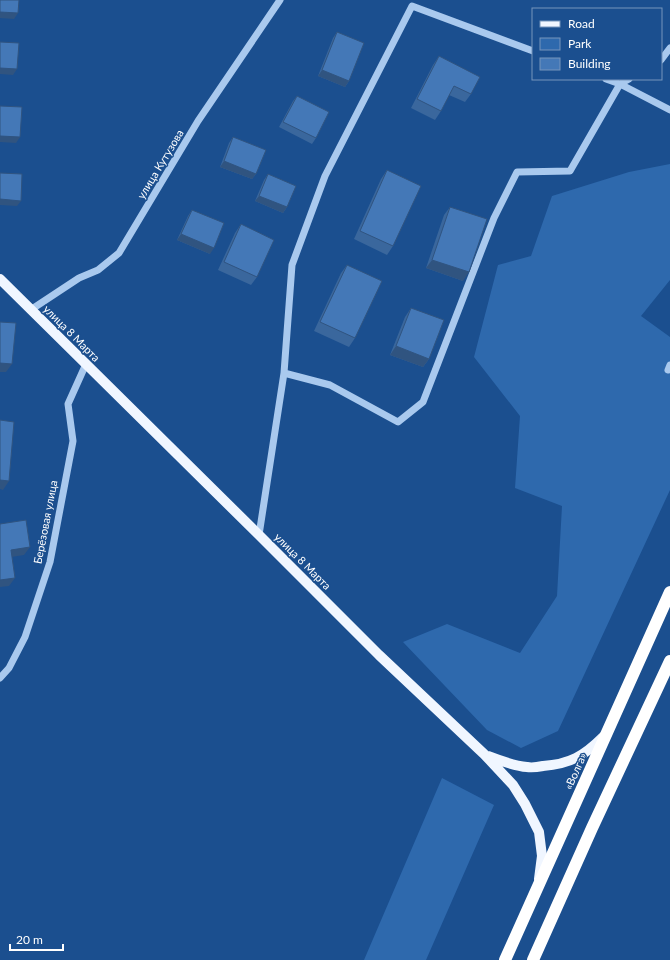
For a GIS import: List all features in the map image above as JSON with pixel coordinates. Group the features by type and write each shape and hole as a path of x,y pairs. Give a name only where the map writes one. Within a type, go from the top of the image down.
{"highway":[{"name":"«Волга»","path":"504,960 670,592"},
{"path":"534,960 592,828 670,660"}],"main road":[{"name":"улица 8 Марта","path":"0,278 379,655 484,754 513,785 526,804 539,832 542,856 538,884"},
{"path":"484,754 504,762 528,768 553,765 567,762 580,756 593,747 606,734"}],"street":[{"name":"улица Кутузова","path":"32,309 79,278 98,270 119,253 198,121 280,0"},
{"path":"260,535 284,372 292,265 325,176 412,6 532,52"},
{"path":"662,59 670,48"},
{"path":"609,80 620,84 670,110"},
{"path":"284,372 330,385 398,422 423,402 494,218 517,172 570,171 620,84 627,80"},
{"name":"Берёзовая улица","path":"0,678 9,668 25,637 50,562 72,441 68,404 86,364"}],"green space":[{"path":"670,164 670,280 641,316 670,337 670,490 558,731 521,748 487,730 403,642 447,624 520,653 557,596 562,506 515,488 520,416 474,357 498,265 531,256 552,196 629,172"},
{"path":"442,778 494,805 426,960 364,960"}],"building":[{"path":"0,0 19,0 18,13 0,12"},
{"path":"337,32 364,43 349,81 322,70"},
{"path":"0,42 19,43 17,69 0,68"},
{"path":"439,56 480,77 471,94 454,86 441,111 417,99"},
{"path":"297,96 329,112 316,138 283,122"},
{"path":"0,106 22,107 20,137 0,136"},
{"path":"233,137 266,150 256,174 224,161"},
{"path":"387,170 421,186 393,246 360,231"},
{"path":"0,173 22,174 21,201 0,199"},
{"path":"268,174 296,186 287,207 259,196"},
{"path":"450,207 487,219 469,272 432,260"},
{"path":"192,210 224,223 214,248 181,234"},
{"path":"241,224 274,240 257,277 224,262"},
{"path":"347,265 382,281 355,338 320,322"},
{"path":"411,308 444,320 429,359 396,346"},
{"path":"0,322 16,323 12,364 0,363"},
{"path":"0,420 14,422 9,481 0,480"},
{"path":"26,520 30,547 11,550 15,578 0,580 0,524"}]}
